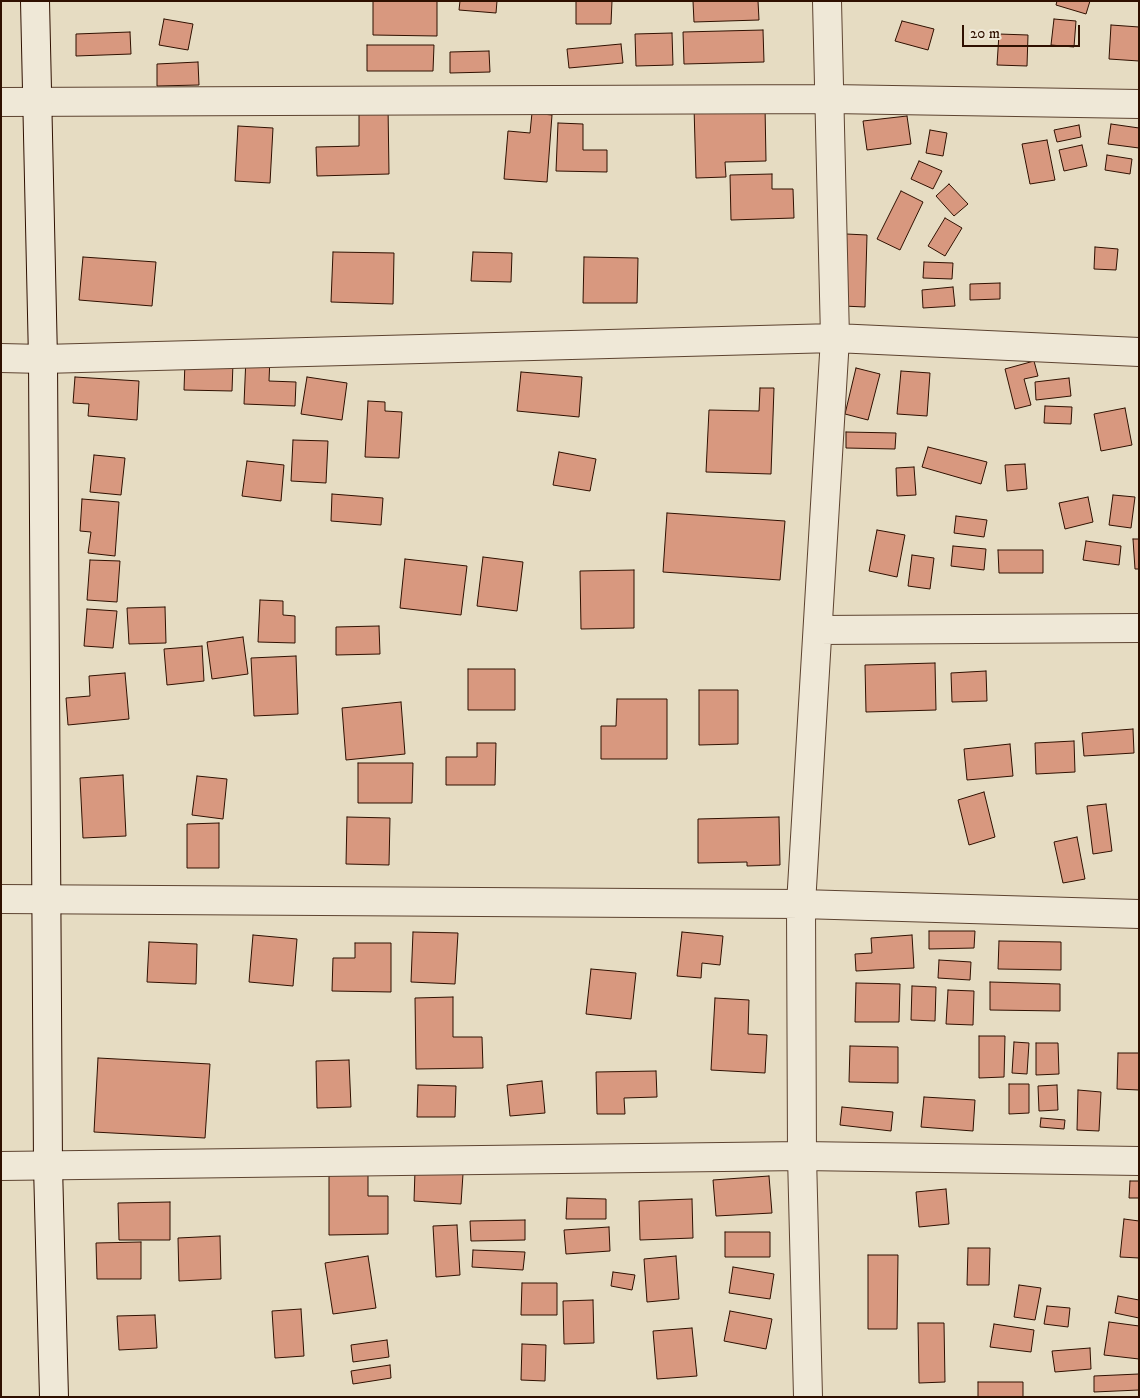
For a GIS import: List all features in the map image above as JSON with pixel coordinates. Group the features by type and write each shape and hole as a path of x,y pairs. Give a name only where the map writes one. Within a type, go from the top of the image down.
{"street":[{"path":"35,1 43,359 48,1166 54,1397"},
{"path":"808,1397 802,1156 801,904 835,338 828,1"},
{"path":"1,102 831,99 1139,104"},
{"path":"1,358 43,359 835,338 1139,352"},
{"path":"818,630 1139,628"},
{"path":"1,899 801,904 1139,914"},
{"path":"1,1166 802,1156 1139,1161"}],"building":[{"path":"373,1 437,1 437,36 373,35"},
{"path":"460,1 497,1 496,13 459,10"},
{"path":"576,1 612,1 611,24 576,24"},
{"path":"693,1 758,1 759,20 694,22"},
{"path":"1057,1 1090,1 1086,14 1056,5"},
{"path":"164,19 193,24 188,50 159,45"},
{"path":"1054,19 1076,21 1074,47 1051,45"},
{"path":"902,21 934,29 928,50 895,41"},
{"path":"1111,25 1139,27 1139,61 1109,59"},
{"path":"763,30 764,62 684,64 683,32"},
{"path":"130,32 131,54 76,56 76,34"},
{"path":"672,33 673,65 636,66 635,34"},
{"path":"999,34 1028,35 1027,66 997,65"},
{"path":"621,44 623,63 569,68 567,49"},
{"path":"367,45 434,45 433,71 367,71"},
{"path":"489,51 490,72 450,73 450,52"},
{"path":"198,62 199,85 157,86 157,64"},
{"path":"388,105 389,174 317,176 316,147 359,146 359,106"},
{"path":"765,106 766,161 725,162 726,177 696,178 694,107"},
{"path":"532,113 552,115 547,182 504,179 508,131 530,133"},
{"path":"907,116 911,144 867,150 863,121"},
{"path":"558,123 583,124 583,150 607,150 607,172 556,171"},
{"path":"1111,124 1139,128 1139,148 1108,144"},
{"path":"1079,125 1081,137 1057,142 1054,130"},
{"path":"238,126 273,128 270,183 235,181"},
{"path":"930,130 947,133 943,156 926,153"},
{"path":"1047,140 1055,180 1030,184 1022,144"},
{"path":"1082,145 1087,166 1064,171 1059,150"},
{"path":"1107,155 1132,159 1130,174 1105,170"},
{"path":"919,161 942,171 933,189 911,179"},
{"path":"772,174 772,189 793,189 794,218 731,220 730,175"},
{"path":"949,184 968,204 954,216 936,196"},
{"path":"901,191 923,202 900,250 877,239"},
{"path":"945,218 962,228 945,256 928,246"},
{"path":"846,234 867,235 865,307 843,306"},
{"path":"1095,247 1118,249 1116,270 1094,269"},
{"path":"333,252 394,253 393,304 331,302"},
{"path":"473,252 512,253 511,282 471,281"},
{"path":"83,257 156,262 152,306 79,300"},
{"path":"584,257 638,258 637,303 583,303"},
{"path":"924,262 953,263 952,279 923,278"},
{"path":"1000,283 1000,299 970,300 970,284"},
{"path":"953,287 955,306 923,308 922,290"},
{"path":"246,357 270,357 269,381 296,382 295,406 244,404"},
{"path":"1034,361 1038,376 1024,379 1031,405 1015,409 1005,369"},
{"path":"185,362 233,363 232,391 184,390"},
{"path":"856,368 880,374 868,420 845,414"},
{"path":"901,371 930,373 927,416 897,414"},
{"path":"521,372 582,377 579,417 517,411"},
{"path":"75,377 139,381 137,420 88,416 89,404 73,403"},
{"path":"307,377 347,383 342,420 301,414"},
{"path":"1069,378 1071,396 1036,400 1035,382"},
{"path":"760,388 774,388 771,474 706,472 709,410 759,411"},
{"path":"368,401 385,402 385,411 402,412 399,458 365,457"},
{"path":"1045,406 1072,407 1071,424 1044,423"},
{"path":"1125,408 1132,445 1101,451 1094,414"},
{"path":"846,432 896,433 895,449 846,448"},
{"path":"293,440 328,441 326,483 291,481"},
{"path":"928,447 987,462 981,484 922,467"},
{"path":"559,452 596,459 590,491 553,485"},
{"path":"94,455 125,458 121,495 90,492"},
{"path":"247,461 284,465 281,501 242,496"},
{"path":"1025,464 1027,489 1007,491 1005,465"},
{"path":"914,467 916,495 897,496 896,468"},
{"path":"332,494 383,498 381,525 331,521"},
{"path":"1113,495 1135,497 1131,528 1109,525"},
{"path":"1088,497 1093,522 1065,529 1059,503"},
{"path":"82,499 119,502 115,556 88,553 91,532 80,531"},
{"path":"667,513 785,521 780,580 663,572"},
{"path":"956,516 987,520 984,537 954,533"},
{"path":"877,530 905,535 897,577 869,571"},
{"path":"1133,539 1139,539 1139,569 1135,569"},
{"path":"1086,541 1121,546 1119,565 1083,560"},
{"path":"953,546 986,549 984,570 951,566"},
{"path":"998,550 1043,550 1043,573 999,573"},
{"path":"912,555 934,558 930,589 908,586"},
{"path":"483,557 523,562 517,611 477,606"},
{"path":"405,559 467,566 461,615 400,608"},
{"path":"90,560 120,561 117,602 87,600"},
{"path":"634,570 634,628 581,629 580,571"},
{"path":"260,600 283,601 283,615 295,616 295,643 258,642"},
{"path":"165,607 166,643 129,644 127,608"},
{"path":"87,609 117,611 113,648 84,646"},
{"path":"379,626 380,654 336,655 336,627"},
{"path":"243,637 248,674 212,679 207,642"},
{"path":"202,646 204,681 167,685 164,649"},
{"path":"296,656 298,714 254,716 251,658"},
{"path":"935,663 936,710 866,712 865,665"},
{"path":"468,669 515,669 515,710 468,710"},
{"path":"986,671 987,701 952,702 951,673"},
{"path":"125,673 129,719 68,725 66,698 90,696 89,676"},
{"path":"699,690 738,690 738,744 699,745"},
{"path":"617,699 667,699 667,759 601,759 601,726 616,726"},
{"path":"401,702 405,754 346,760 342,708"},
{"path":"1133,729 1134,753 1084,756 1082,733"},
{"path":"1074,741 1075,772 1036,774 1035,743"},
{"path":"477,743 496,743 495,785 446,785 446,757 477,757"},
{"path":"1010,744 1013,776 967,780 964,749"},
{"path":"358,763 413,763 412,803 358,803"},
{"path":"123,775 126,836 83,838 80,778"},
{"path":"197,776 227,779 223,819 192,815"},
{"path":"984,792 995,837 969,845 958,800"},
{"path":"1106,804 1112,851 1093,854 1087,806"},
{"path":"347,817 390,818 389,865 346,864"},
{"path":"779,817 780,865 747,866 747,862 698,863 698,819"},
{"path":"219,823 219,868 187,868 187,824"},
{"path":"1077,837 1085,879 1063,883 1054,842"},
{"path":"929,931 975,931 974,948 929,949"},
{"path":"413,932 458,933 455,984 411,982"},
{"path":"682,932 723,936 720,965 702,963 701,978 677,976"},
{"path":"253,935 297,939 293,986 249,982"},
{"path":"912,935 914,968 856,971 855,954 872,953 871,938"},
{"path":"999,941 1061,942 1061,970 998,969"},
{"path":"149,942 197,944 196,984 147,982"},
{"path":"355,943 391,943 391,992 332,991 333,958 355,958"},
{"path":"939,960 971,962 970,980 938,978"},
{"path":"591,969 636,973 631,1019 586,1014"},
{"path":"990,982 1060,984 1060,1011 990,1010"},
{"path":"856,983 900,984 899,1022 855,1022"},
{"path":"912,986 936,987 935,1021 911,1020"},
{"path":"948,990 974,991 973,1025 946,1024"},
{"path":"453,997 453,1037 482,1037 483,1068 416,1069 415,998"},
{"path":"715,998 749,1000 748,1034 767,1035 765,1073 711,1070"},
{"path":"979,1036 1005,1036 1004,1077 979,1078"},
{"path":"1014,1042 1029,1043 1027,1074 1012,1073"},
{"path":"1036,1043 1058,1043 1059,1074 1036,1075"},
{"path":"850,1046 898,1047 898,1083 849,1082"},
{"path":"1118,1053 1139,1053 1139,1090 1117,1089"},
{"path":"98,1058 210,1064 205,1138 94,1132"},
{"path":"349,1060 351,1107 317,1108 316,1061"},
{"path":"656,1071 657,1097 624,1098 625,1114 597,1114 596,1072"},
{"path":"542,1081 545,1113 510,1116 507,1085"},
{"path":"1009,1084 1029,1084 1029,1113 1009,1114"},
{"path":"418,1085 456,1086 455,1117 417,1117"},
{"path":"1057,1085 1058,1110 1039,1111 1038,1086"},
{"path":"1078,1090 1101,1092 1099,1131 1077,1130"},
{"path":"924,1097 975,1100 973,1131 921,1127"},
{"path":"842,1107 893,1112 891,1131 840,1125"},
{"path":"1041,1118 1065,1120 1064,1129 1040,1127"},
{"path":"415,1171 463,1174 461,1204 414,1201"},
{"path":"368,1172 368,1196 388,1196 388,1234 329,1235 329,1173"},
{"path":"769,1176 772,1213 716,1216 713,1180"},
{"path":"1130,1181 1139,1181 1139,1198 1129,1198"},
{"path":"946,1189 949,1224 919,1227 916,1192"},
{"path":"567,1198 606,1199 606,1219 566,1219"},
{"path":"692,1199 693,1238 640,1240 639,1201"},
{"path":"170,1202 170,1240 119,1240 118,1203"},
{"path":"1124,1219 1139,1221 1139,1258 1120,1257"},
{"path":"525,1220 525,1240 471,1241 470,1221"},
{"path":"457,1225 460,1275 436,1277 433,1226"},
{"path":"609,1227 610,1251 566,1254 564,1230"},
{"path":"725,1232 770,1232 770,1257 725,1257"},
{"path":"220,1236 221,1279 179,1281 178,1238"},
{"path":"141,1242 141,1279 97,1279 96,1243"},
{"path":"968,1248 990,1248 989,1285 967,1285"},
{"path":"473,1250 525,1252 523,1270 472,1267"},
{"path":"868,1255 898,1255 897,1329 868,1329"},
{"path":"368,1256 376,1308 333,1314 325,1263"},
{"path":"676,1256 679,1299 647,1302 644,1259"},
{"path":"733,1267 774,1274 770,1299 729,1293"},
{"path":"613,1272 635,1275 632,1290 611,1286"},
{"path":"522,1283 557,1283 557,1315 521,1315"},
{"path":"1019,1285 1041,1288 1035,1320 1014,1317"},
{"path":"1118,1296 1139,1300 1139,1318 1115,1313"},
{"path":"593,1300 594,1343 564,1344 563,1301"},
{"path":"1047,1306 1070,1308 1068,1327 1044,1324"},
{"path":"301,1309 304,1356 275,1358 272,1311"},
{"path":"730,1311 772,1319 766,1349 724,1341"},
{"path":"155,1315 157,1348 119,1350 117,1316"},
{"path":"1109,1322 1139,1326 1139,1359 1104,1355"},
{"path":"918,1323 944,1323 945,1382 919,1383"},
{"path":"994,1324 1034,1330 1031,1352 990,1347"},
{"path":"692,1328 697,1376 657,1379 653,1331"},
{"path":"387,1340 389,1357 353,1362 351,1345"},
{"path":"522,1344 546,1345 545,1381 521,1380"},
{"path":"1090,1348 1091,1369 1055,1372 1052,1351"},
{"path":"390,1365 391,1378 353,1384 351,1371"},
{"path":"1139,1374 1139,1390 1094,1392 1094,1376"},
{"path":"978,1382 1023,1382 1023,1397 978,1397"}]}
